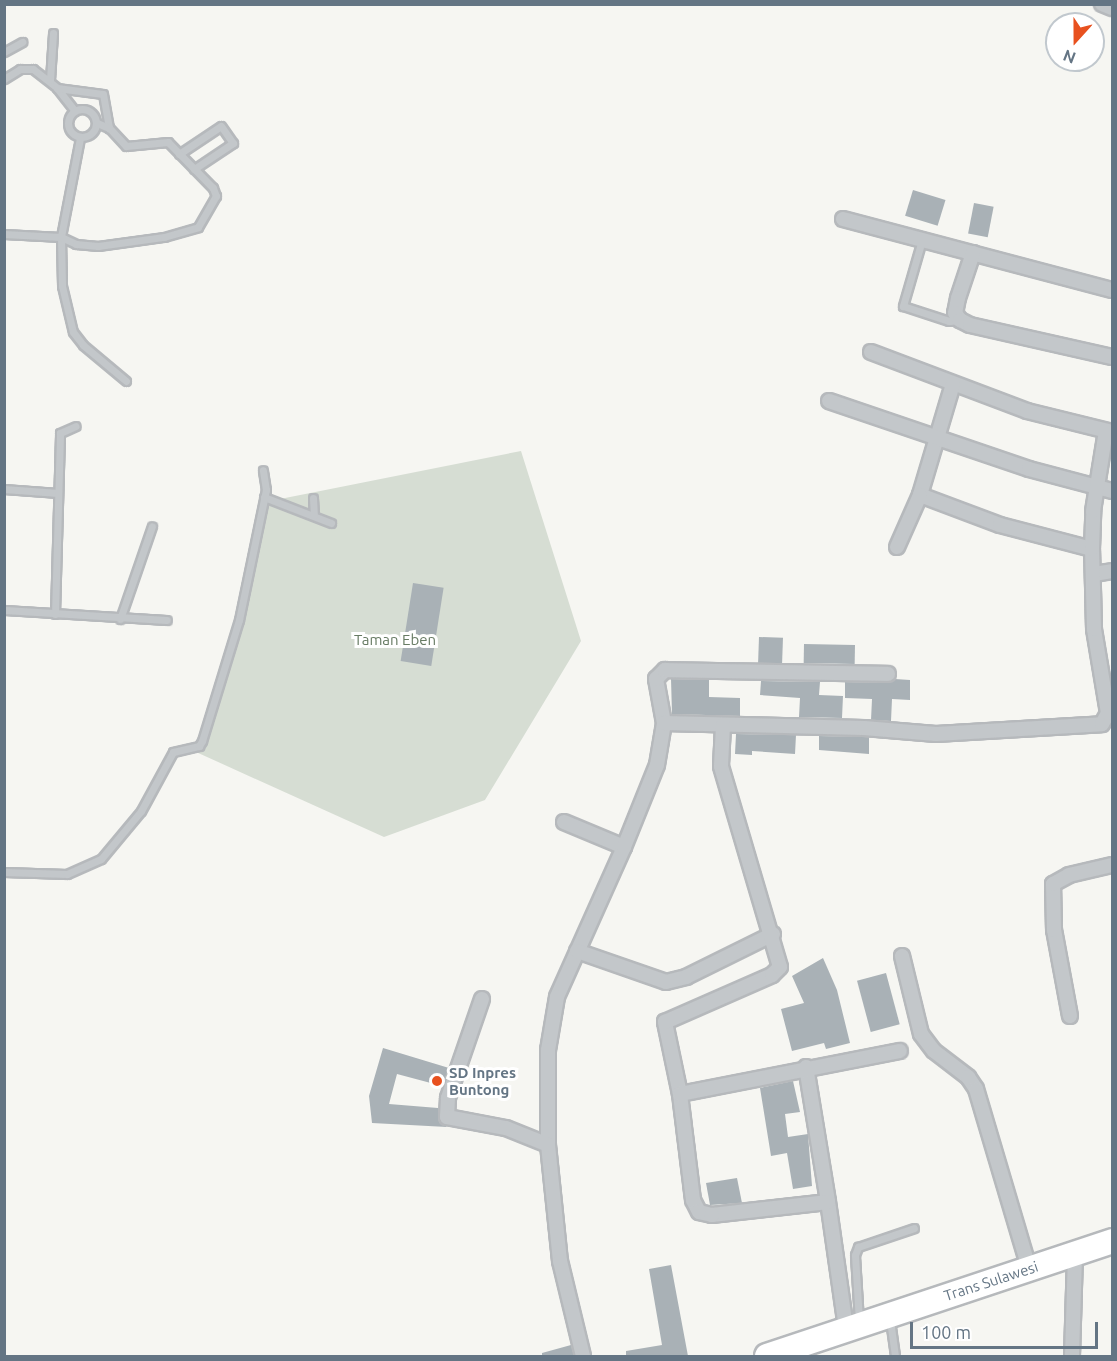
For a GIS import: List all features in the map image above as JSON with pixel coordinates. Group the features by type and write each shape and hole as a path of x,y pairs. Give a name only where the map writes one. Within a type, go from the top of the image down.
{"highway":[{"name":"Trans Sulawesi","path":"767,1356 1113,1240"}],"street":[{"path":"1102,4 1113,8"},
{"path":"843,219 1113,291"},
{"path":"973,253 955,313 960,320 970,325 1113,357"},
{"path":"664,723 936,734 1102,724 1108,713 1094,629 1092,549 1095,489 1109,431 1027,411 871,352"},
{"path":"897,547 920,495 953,384"},
{"path":"829,401 938,439 1095,489 1113,491"},
{"path":"920,495 1000,525 1092,549"},
{"path":"1094,574 1113,571"},
{"path":"583,1356 560,1261 548,1144 548,1070 552,1016 577,951 624,847 657,765 664,723 656,679 665,670 888,674"},
{"path":"723,724 721,766 773,934 779,971 665,1022 680,1094 693,1200 699,1212 712,1215 828,1202"},
{"path":"564,822 624,847"},
{"path":"1070,1016 1054,930 1053,884 1068,875 1113,865"},
{"path":"577,951 666,982 686,977 773,934"},
{"path":"902,956 921,1034 934,1051 968,1077 976,1089 1029,1269"},
{"path":"482,999 448,1098 447,1117 506,1128 548,1144"},
{"path":"680,1094 806,1067 900,1051"},
{"path":"806,1067 828,1202 853,1326"},
{"path":"1072,1356 1075,1254"}],"lane":[{"path":"50,80 53,33"},
{"path":"4,52 22,42"},
{"path":"4,78 20,69 33,69 50,80 75,111"},
{"path":"57,88 103,94 109,128"},
{"path":"4,234 61,237 76,244 98,246 164,237 198,227 216,196 168,142 126,146 109,128 97,123 89,111 75,111"},
{"path":"75,111 68,124 72,133 80,138 90,136 97,123"},
{"path":"179,154 221,126 233,143 194,169"},
{"path":"80,138 61,237 62,286 73,332 83,345 126,381"},
{"path":"922,240 903,306 949,321 960,320"},
{"path":"55,614 60,433 76,426"},
{"path":"4,872 67,874 101,859 141,811 172,752 199,746 239,620 264,497 267,475 263,470"},
{"path":"4,489 58,493"},
{"path":"264,497 331,523"},
{"path":"313,498 314,515"},
{"path":"120,619 152,526"},
{"path":"4,610 120,619 167,620"},
{"path":"853,1326 855,1255 858,1247 914,1228"},
{"path":"890,1315 895,1356"}],"green space":[{"name":"Taman Eben","path":"521,451 581,641 485,800 384,837 196,752 228,655 260,503"}],"building":[{"path":"913,190 946,200 938,226 905,216"},
{"path":"974,203 994,207 988,237 968,233"},
{"path":"413,583 444,588 431,666 401,661"},
{"path":"759,637 783,638 782,664 758,663"},
{"path":"804,644 855,645 855,664 804,663"},
{"path":"671,679 709,680 709,697 740,698 740,716 672,714"},
{"path":"895,679 910,680 910,700 892,699 891,721 871,720 872,699 845,698 845,682 888,683"},
{"path":"761,681 820,682 819,695 843,696 842,718 799,717 800,698 760,695"},
{"path":"736,734 796,735 795,754 752,751 752,755 735,754"},
{"path":"819,736 869,737 869,754 819,750"},
{"path":"823,958 837,990 850,1043 826,1049 824,1043 792,1051 781,1009 804,1003 792,976"},
{"path":"886,973 900,1024 871,1032 857,981"},
{"name":"SD Inpres Buntong","path":"383,1048 449,1068 442,1086 397,1074 389,1104 438,1108 439,1120 447,1127 372,1123 369,1096"},
{"path":"793,1081 800,1112 785,1114 788,1137 808,1134 812,1186 793,1189 787,1153 771,1156 760,1088"},
{"path":"737,1178 742,1203 710,1205 706,1183"},
{"path":"671,1265 688,1356 626,1356 626,1351 662,1345 649,1269"},
{"path":"571,1345 574,1356 542,1356 542,1353"}],"place":[{"name":"SD Inpres Buntong","path":"437,1081"}]}
